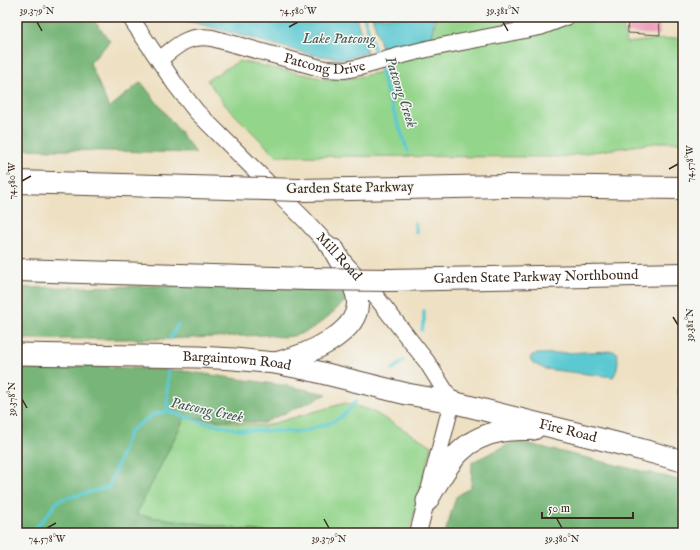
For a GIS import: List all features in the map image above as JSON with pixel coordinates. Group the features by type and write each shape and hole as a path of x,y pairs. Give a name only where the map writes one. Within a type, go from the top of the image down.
{"highway":[{"name":"Garden State Parkway","path":"17,182 299,190 506,186 683,188"},
{"name":"Garden State Parkway Northbound","path":"17,270 389,280 683,274"}],"main road":[{"path":"275,363 300,356 330,341 338,336 354,317 357,306 357,296 334,250"},
{"name":"Bargaintown Road","path":"17,354 198,357 275,363 401,392 452,402"},
{"name":"Fire Road","path":"452,402 683,461"},
{"path":"427,501 451,460 460,450 469,444 484,436 503,431 552,428"}],"street":[{"name":"Mill Road","path":"130,17 196,111 334,250 377,298 427,362 452,402"},
{"name":"Patcong Drive","path":"159,60 182,42 193,37 202,36 324,69 351,69 431,48 540,27 566,17"},
{"path":"418,533 452,402"}],"green space":[{"path":"17,17 91,17 110,41 90,63 109,108 141,82 196,153 17,149"},
{"path":"436,17 622,17 626,43 683,37 683,142 661,142 559,157 276,156 226,106 207,80 239,61 326,79 353,78 381,72 433,34"},
{"path":"210,285 282,287 351,295 317,325 300,334 289,337 266,335 167,339 17,339 17,288"},
{"path":"17,362 183,371 288,386 327,394 263,423 185,417 136,515 272,533 17,533"},
{"path":"345,403 370,410 432,446 409,533 272,533 136,515 185,417 264,426"},
{"path":"516,441 683,481 683,533 445,533 456,497 471,487 472,462"}],"water":[{"name":"Lake Patcong","path":"181,17 356,17 367,53 344,59 313,55 181,19"},
{"name":"Lake Patcong","path":"372,17 434,17 431,44 382,48"},
{"path":"613,351 617,354 618,365 613,377 545,369 533,363 530,359 532,355 537,354"}],"building":[{"path":"627,17 659,17 660,35 628,33"},
{"path":"683,382 683,395 679,394"}],"waterway":[{"name":"Patcong Creek","path":"364,17 377,58"},
{"name":"Patcong Creek","path":"379,66 408,151"},
{"name":"Patcong Creek","path":"415,223 416,232"},
{"name":"Patcong Creek","path":"422,330 424,311"},
{"path":"170,339 178,324"},
{"name":"Patcong Creek","path":"392,370 403,361"},
{"path":"167,411 168,370"},
{"name":"Patcong Creek","path":"32,533 59,500 109,487 130,431 152,415 167,411 206,423 241,430 302,432 330,423 341,417 356,401"}]}
